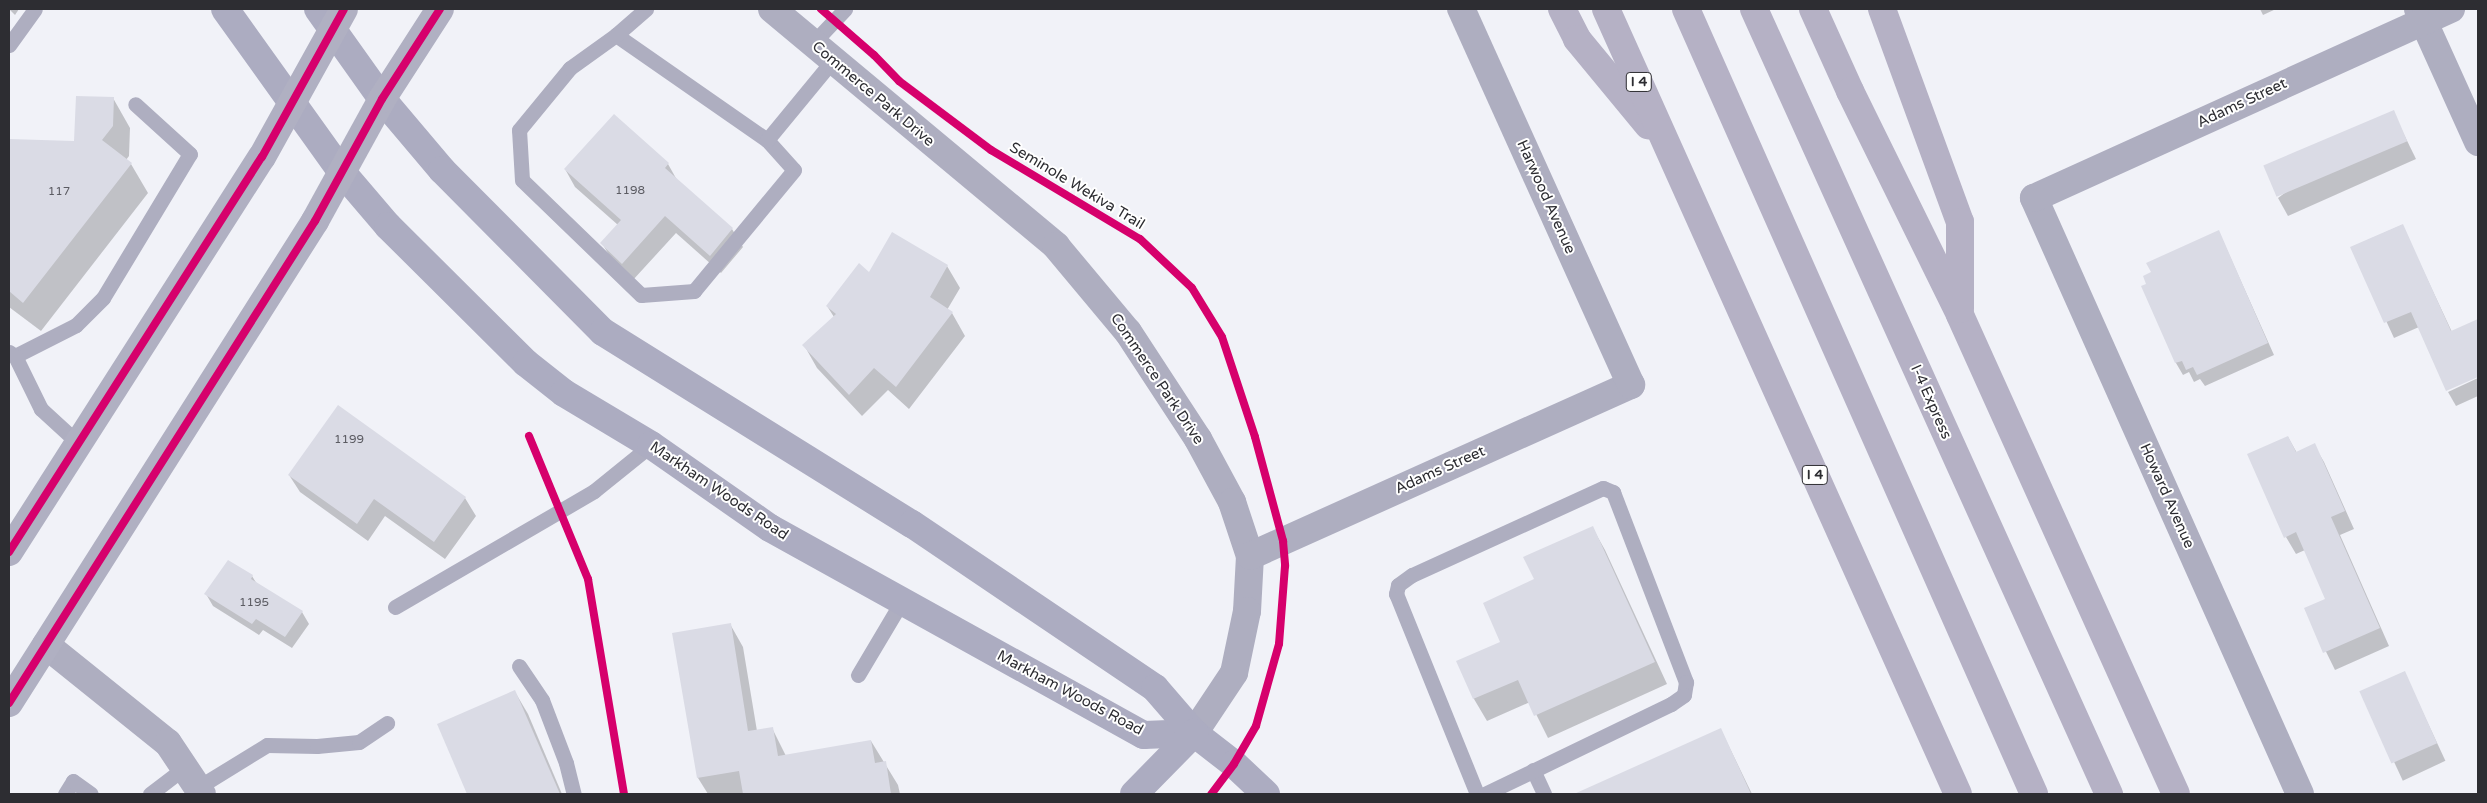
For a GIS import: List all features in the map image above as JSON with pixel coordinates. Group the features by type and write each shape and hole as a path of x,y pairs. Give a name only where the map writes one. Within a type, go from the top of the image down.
{"highway":[{"path":"1562,9 1577,39 1672,155"},
{"name":"I 4","path":"1606,9 1958,794"},
{"path":"1686,9 2034,794"},
{"name":"I-4 Express","path":"1754,9 2109,794"},
{"path":"1814,9 1850,91 1960,315 2176,794"},
{"path":"1882,9 1960,222 1960,315"}],"main road":[{"name":"Markham Woods Road","path":"225,9 341,171 388,226 526,363 564,393 651,445 770,528 1144,736 1194,733"},
{"path":"9,703 315,221 382,99 440,9"},
{"path":"9,552 262,157 291,101 331,15"},
{"path":"331,15 382,99 442,170 603,332 912,524 1155,688 1194,733 1234,764 1266,794"},
{"name":"Commerce Park Drive","path":"1134,794 1194,733"}],"street":[{"name":"Commerce Park Drive","path":"772,9 1056,246 1124,327 1198,439 1232,502 1250,556 1247,612 1234,673 1194,733"},
{"name":"Harwood Avenue","path":"1461,9 1630,385"},
{"name":"Adams Street","path":"2034,198 2421,15 2451,9"},
{"path":"2421,15 2478,142"},
{"name":"Howard Avenue","path":"2034,198 2300,794"},
{"name":"Adams Street","path":"1250,556 1630,385"},
{"path":"46,645 168,743 194,783"}],"lane":[{"path":"9,45 35,9"},
{"path":"616,35 767,140 794,170 694,291 641,295 522,180 519,130 570,68 616,35 646,9"},
{"path":"767,140 823,52 845,9"},
{"path":"78,443 42,409 12,354 76,325 103,298 190,154 135,104"},
{"path":"394,607 594,491 651,445"},
{"path":"1477,794 1396,594 1398,585 1412,575 1603,488 1613,492 1686,682 1684,695 1671,704 1485,794"},
{"path":"858,674 902,601"},
{"path":"519,666 542,700 566,763 574,794"},
{"path":"150,794 194,783 267,745 317,746 359,742 387,723"},
{"path":"1533,770 1544,794"},
{"path":"69,788 91,794"}],"building":[{"path":"76,96 114,97 113,126 102,140 132,163 23,303 9,291 9,139 74,141"},
{"path":"2394,110 2407,141 2277,197 2263,165"},
{"path":"614,114 669,163 665,168 733,228 710,256 665,216 622,264 600,243 621,220 564,169"},
{"path":"2403,224 2451,331 2478,319 2478,377 2446,391 2411,312 2384,323 2350,247"},
{"path":"2219,230 2268,343 2197,375 2193,367 2186,370 2182,361 2175,363 2141,286 2146,284 2143,276 2151,272 2146,263"},
{"path":"892,232 948,265 930,297 953,312 896,387 874,368 849,395 802,345 836,314 826,306 859,263 869,272"},
{"path":"338,405 466,497 434,542 374,499 357,524 288,475"},
{"path":"2288,436 2296,452 2315,443 2345,511 2331,517 2380,628 2323,653 2304,608 2325,599 2296,532 2284,538 2247,454"},
{"path":"1593,526 1655,662 1534,716 1518,680 1473,699 1456,661 1500,642 1483,603 1534,579 1523,557"},
{"path":"228,560 253,575 251,579 303,611 285,637 256,619 252,624 204,594"},
{"path":"731,623 748,731 773,727 778,756 871,740 875,763 886,761 891,794 743,794 739,771 697,778 672,633"},
{"path":"2405,671 2437,743 2391,764 2359,691"},
{"path":"515,690 560,794 467,794 437,724"},
{"path":"1721,728 1751,794 1574,794"}],"cycle path":[{"path":"9,552 262,157 344,9"},
{"path":"9,703 315,221 382,99 440,9"},
{"name":"Seminole Wekiva Trail","path":"821,9 874,55 899,81 991,150 1140,239 1192,288 1222,337 1255,437 1283,541 1285,566 1279,644 1256,726 1234,764 1211,794"},
{"path":"529,436 588,579 624,794"}]}
